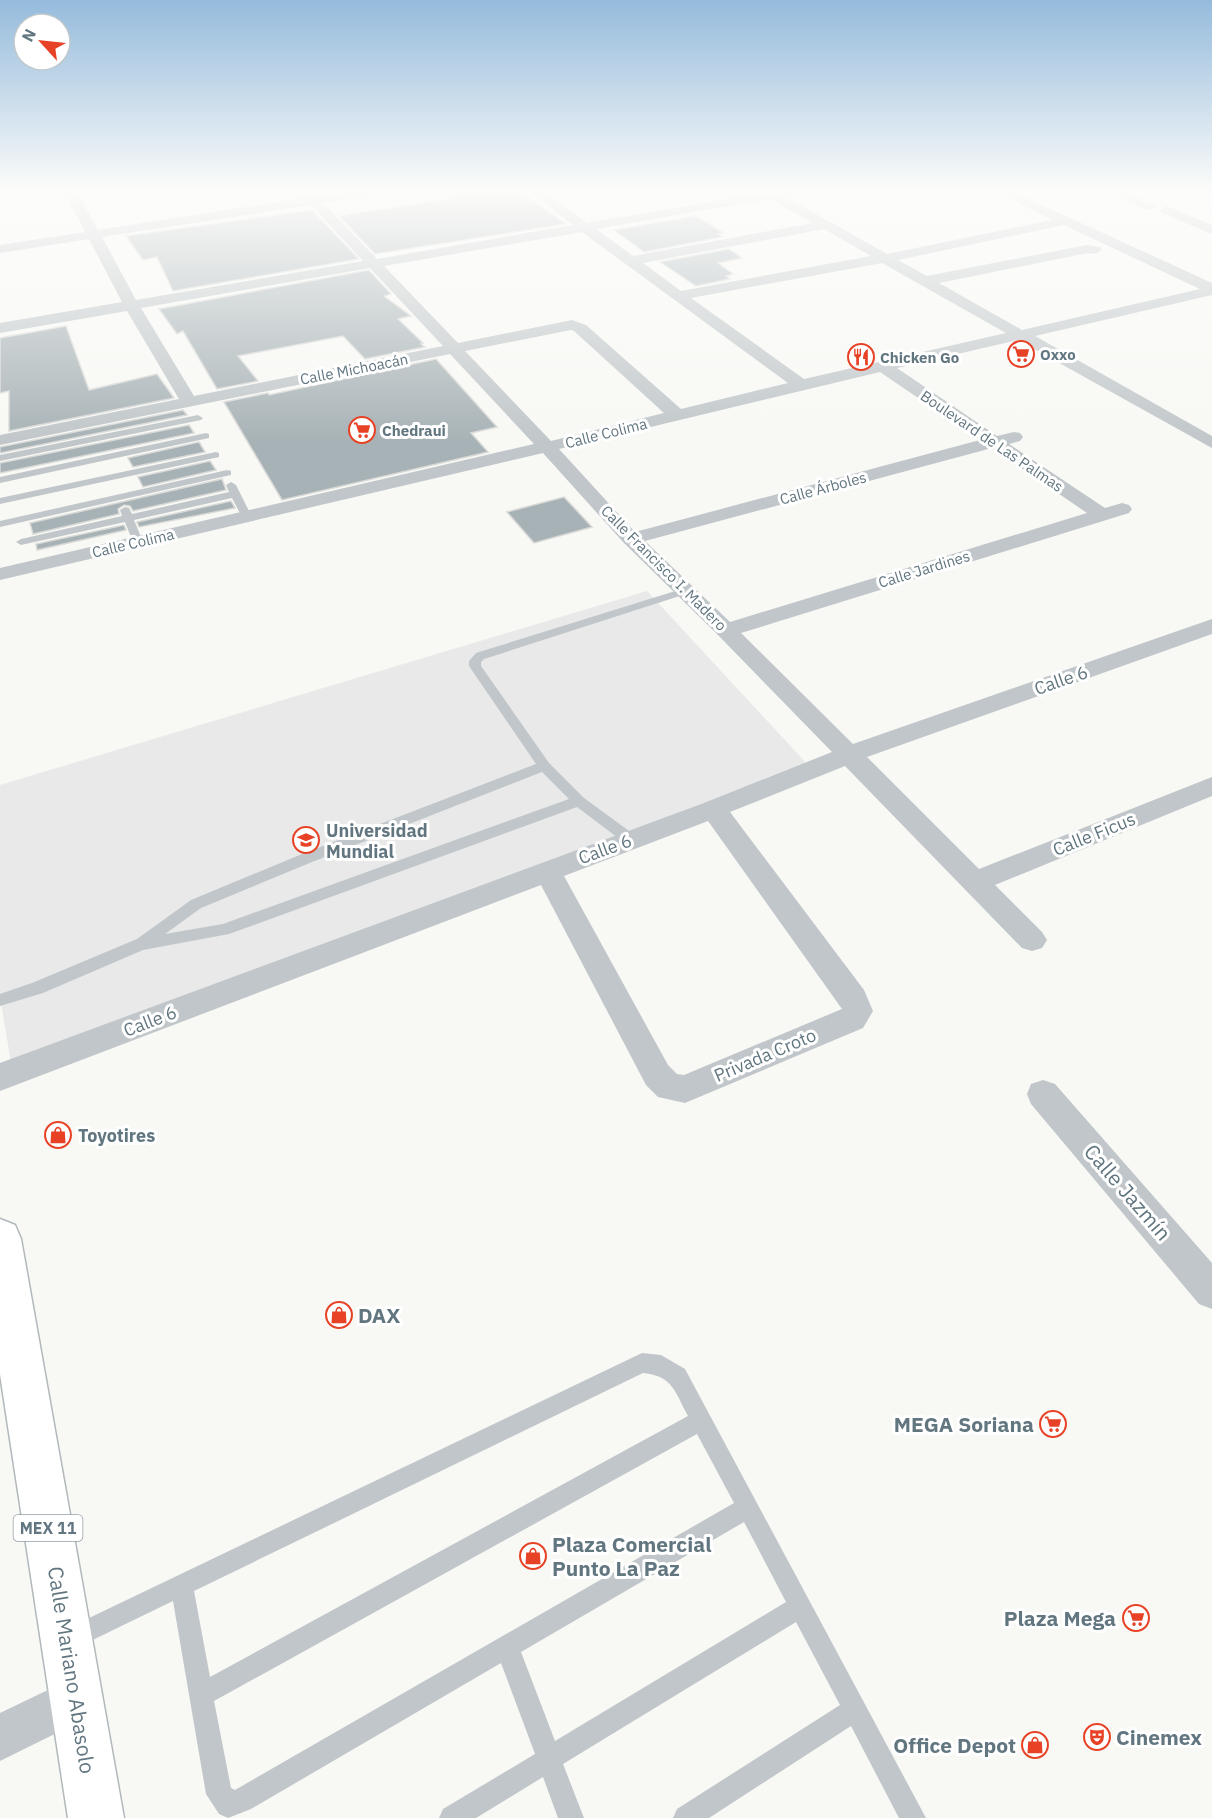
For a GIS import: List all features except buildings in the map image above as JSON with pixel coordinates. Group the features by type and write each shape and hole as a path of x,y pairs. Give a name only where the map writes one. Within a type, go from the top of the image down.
{"main road":[{"name":"Calle Mariano Abasolo","path":"0,1239 96,1818"}],"street":[{"path":"114,274 194,410"},
{"path":"0,328 320,274"},
{"name":"Calle Francisco I. Madero","path":"382,274 455,349 631,539 726,630 1032,940"},
{"path":"649,274 801,385"},
{"path":"681,295 798,274"},
{"path":"913,274 1212,443"},
{"path":"931,284 980,274"},
{"path":"1178,274 1212,290"},
{"name":"Calle Colima","path":"0,574 1212,290"},
{"name":"Calle Michoacán","path":"0,440 89,431 194,410 455,349 572,325 580,328 676,416"},
{"name":"Boulevard de Las Palmas","path":"908,361 1014,436 1112,512"},
{"name":"Boulevard de Las Palmas","path":"884,367 992,442 1112,512"},
{"name":"Calle Árboles","path":"631,539 1014,436"},
{"name":"Calle Jardines","path":"726,630 1112,512"},
{"name":"Calle 6","path":"0,1077 713,809 850,754 1212,626"},
{"name":"Calle Ficus","path":"975,882 1212,786"},
{"name":"Privada Croto","path":"547,870 657,1075 669,1087 685,1089 852,1019 858,1011 853,999 713,809"},
{"name":"Calle Jazmín","path":"1043,1094 1212,1291"},
{"path":"0,1738 77,1699"}],"lane":[{"path":"194,410 247,517"},
{"path":"0,458 89,431 138,542"},
{"path":"0,480 206,436"},
{"path":"0,501 216,455"},
{"path":"0,524 226,473"},
{"path":"21,542 235,494"},
{"path":"631,840 579,801 544,766 475,666 475,661 480,656 685,591"},
{"path":"0,1000 37,988 141,944 196,904 307,858 544,766"},
{"path":"141,944 224,930 579,801"},
{"path":"67,1640 642,1363 661,1365 678,1377 913,1818"},
{"path":"201,1695 701,1420"},
{"path":"181,1584 219,1794 228,1805 242,1800 748,1508"},
{"path":"452,1818 800,1606"},
{"path":"507,1646 571,1818"},
{"path":"686,1818 855,1709"}],"shaded area":[{"name":"Universidad Mundial","path":"647,591 808,765 12,1068 0,997 0,785"}],"place":[{"name":"Oxxo","path":"1021,354"},
{"name":"Chicken Go","path":"861,357"},
{"name":"Chedraui","path":"362,430"},
{"name":"Universidad Mundial","path":"306,840"},
{"name":"Toyotires","path":"58,1135"},
{"name":"DAX","path":"339,1315"},
{"name":"MEGA Soriana","path":"1053,1424"},
{"name":"Plaza Comercial Punto La Paz","path":"533,1556"},
{"name":"Plaza Mega","path":"1136,1618"},
{"name":"Cinemex","path":"1097,1737"},
{"name":"Office Depot","path":"1035,1745"}]}
